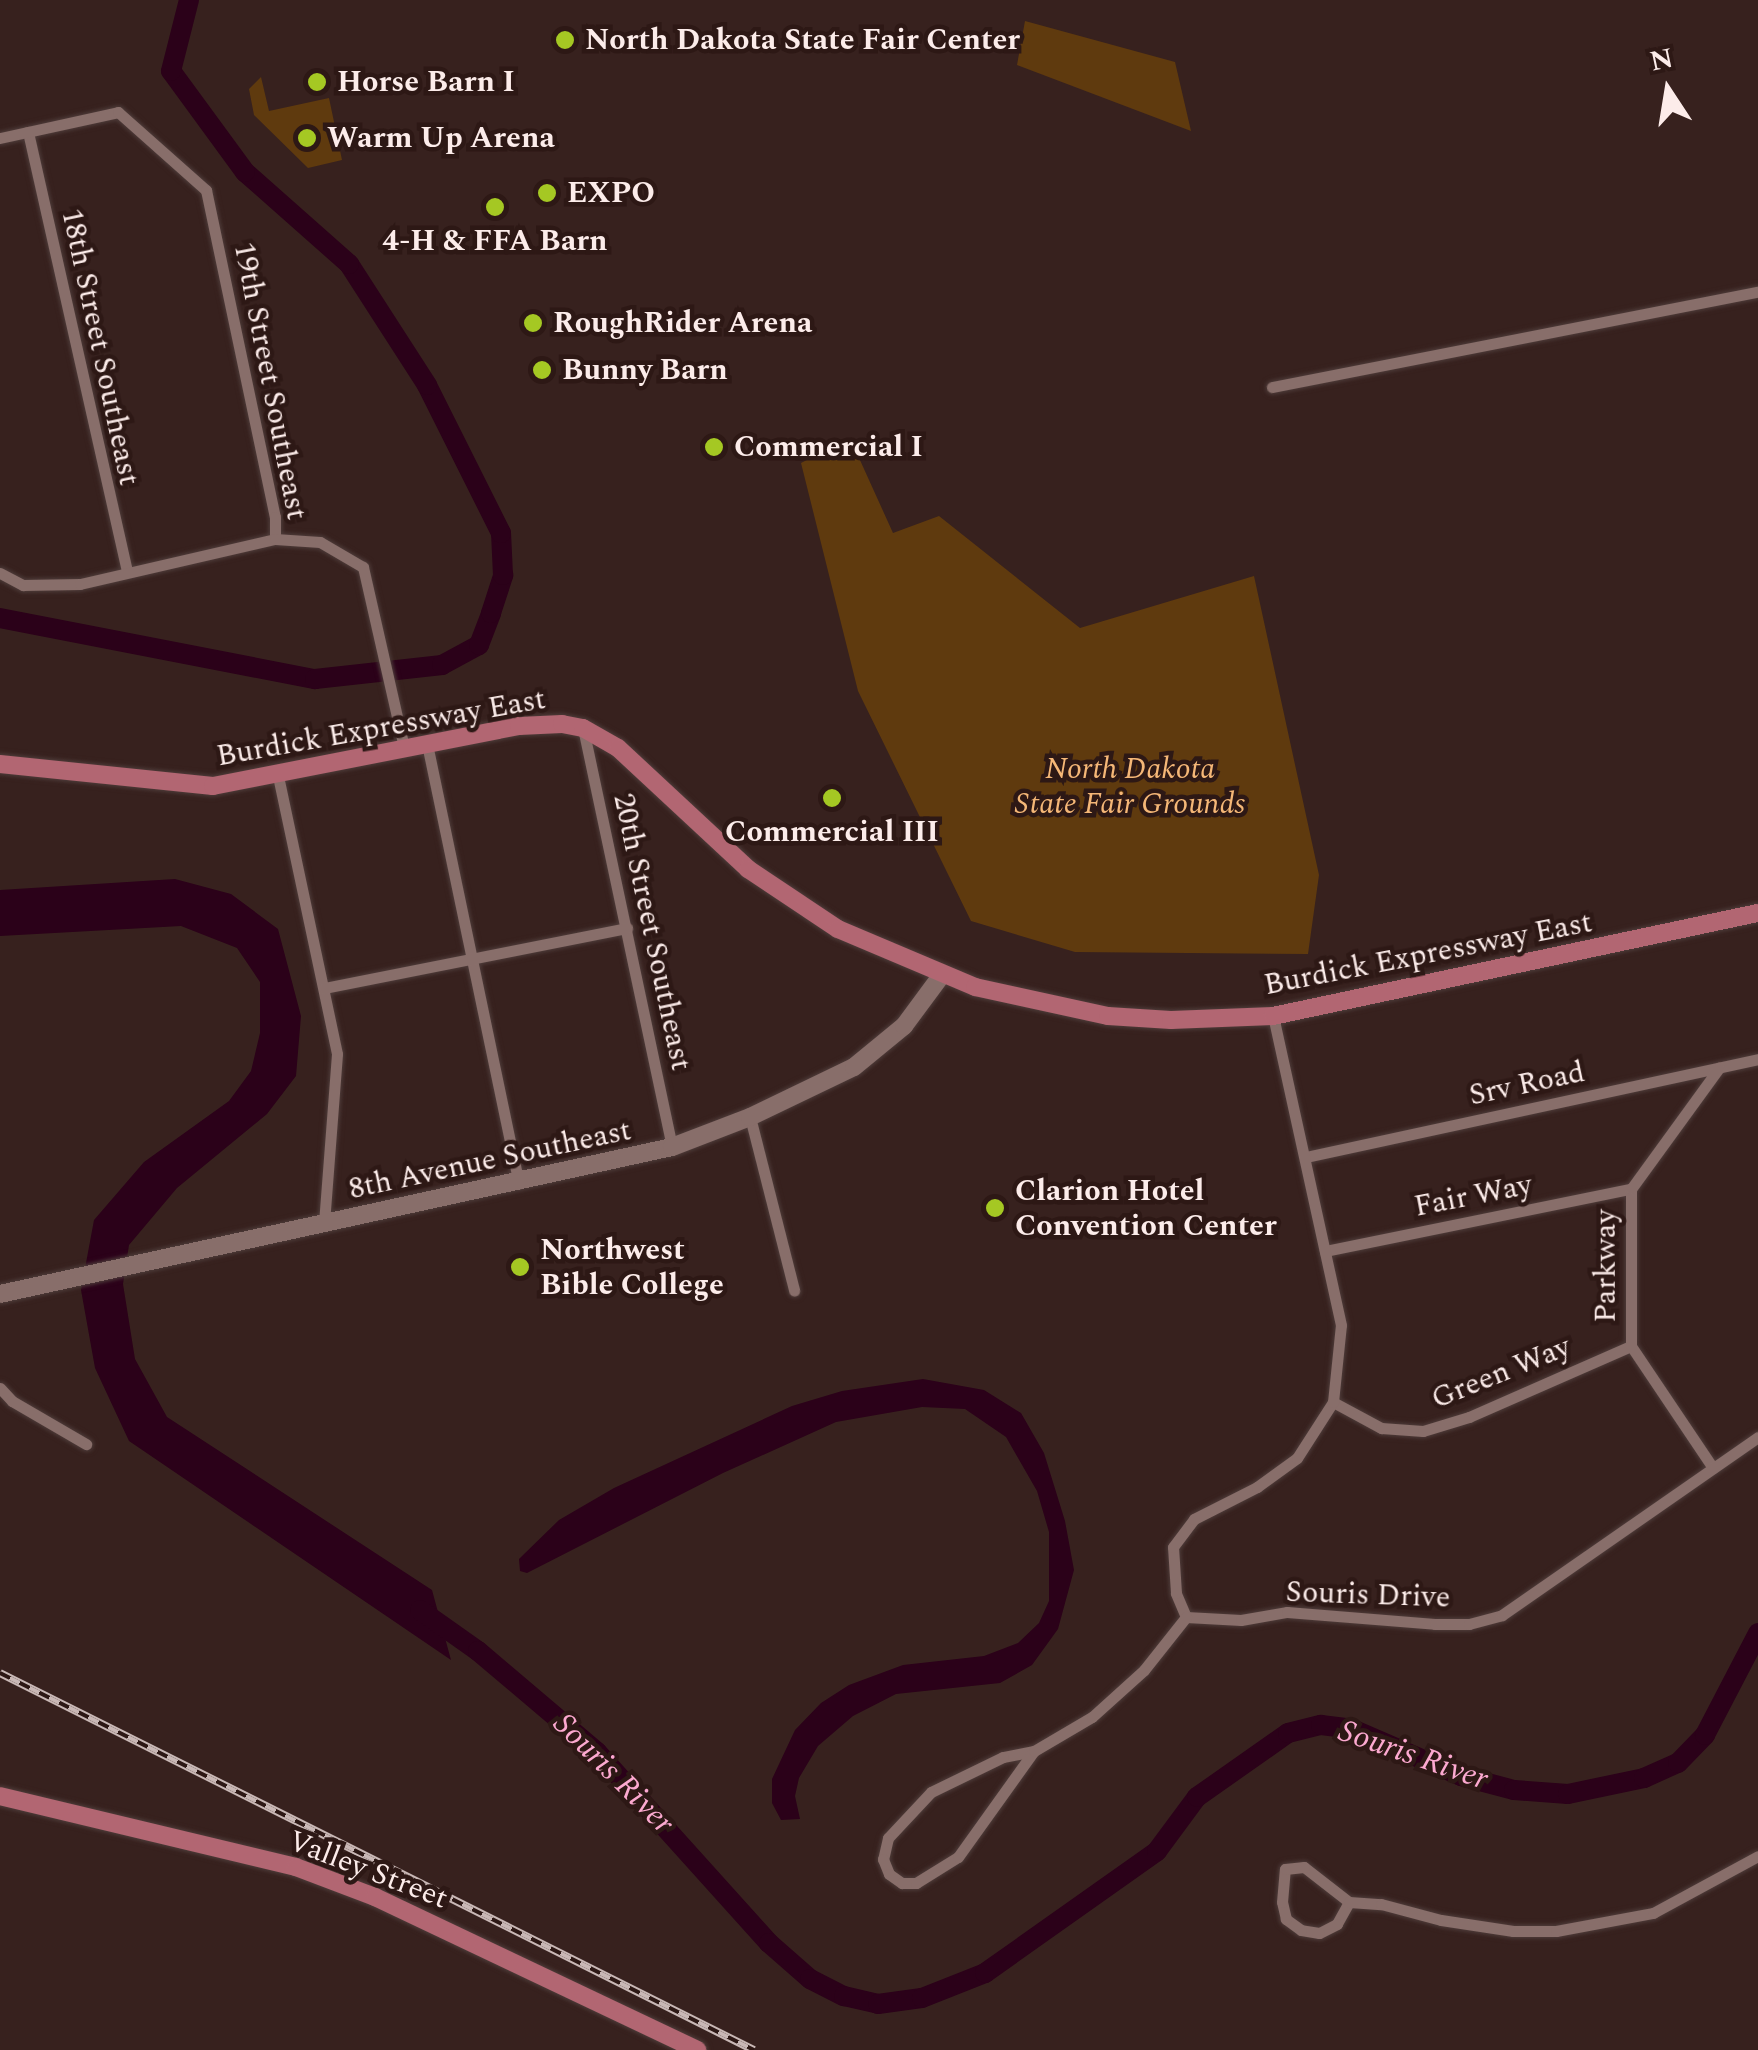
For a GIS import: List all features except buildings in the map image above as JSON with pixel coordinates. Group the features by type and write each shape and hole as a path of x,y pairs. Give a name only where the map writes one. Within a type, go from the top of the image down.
{"main road":[{"name":"Burdick Expressway East","path":"0,764 194,786 278,776 532,724 583,728 618,748 748,869 818,916 878,948"},
{"name":"Burdick Expressway East","path":"852,936 941,976 1058,1009 1171,1020 1273,1016 1758,913"},
{"name":"Valley Street","path":"0,1796 296,1867 392,1905 697,2050"}],"street":[{"name":"19th Street Southeast","path":"28,132 118,112 206,190 274,517 275,539 320,542 363,567 404,748"},
{"path":"0,138 28,132"},
{"name":"18th Street Southeast","path":"28,132 127,572"},
{"path":"1272,387 1758,292"},
{"path":"0,573 23,585 80,584 275,539"},
{"name":"20th Street Southeast","path":"583,728 672,1147"},
{"path":"427,744 519,1183"},
{"path":"278,776 337,1054 324,1224"},
{"path":"324,988 627,928"},
{"name":"8th Avenue Southeast","path":"0,1294 672,1147 826,1082 880,1048 930,995 941,976"},
{"path":"1034,1751 958,1857 916,1883 902,1883 889,1874 883,1859 888,1838 931,1792 1004,1757 1034,1751 1092,1717 1144,1670 1186,1617 1176,1593 1173,1546 1194,1519 1256,1487 1298,1458 1333,1402 1340,1325 1273,1016"},
{"name":"Srv Road","path":"1306,1158 1758,1059"},
{"name":"Parkway","path":"1713,1468 1631,1346 1631,1189 1719,1068"},
{"path":"750,1117 794,1290"},
{"name":"Fair Way","path":"1325,1251 1631,1189"},
{"name":"Green Way","path":"1333,1402 1381,1428 1424,1431 1469,1417 1631,1346"},
{"path":"0,1388 12,1401 86,1444"},
{"name":"Souris Drive","path":"1186,1617 1241,1620 1287,1612 1469,1624 1502,1615 1758,1437"},
{"path":"1349,1902 1337,1924 1319,1933 1301,1930 1286,1920 1280,1882 1285,1869 1304,1867 1349,1902 1381,1904 1441,1920 1513,1930 1556,1931 1653,1913 1754,1860 1758,1877"}],"green space":[{"path":"1025,21 1175,62 1191,131 1017,65"},
{"name":"Warm Up Arena","path":"261,77 269,111 329,98 342,160 308,168 254,115 249,89"},
{"name":"North Dakota State Fair Grounds","path":"850,438 893,533 939,516 1080,628 1254,576 1319,875 1308,954 1075,952 971,921 858,691 801,463"}],"shaded area":[{"path":"175,879 231,894 278,929 301,1016 296,1076 267,1114 177,1188 129,1245 123,1284 135,1359 167,1417 432,1590 451,1660 129,1441 95,1368 81,1290 94,1220 144,1162 229,1101 251,1071 260,1033 260,982 237,948 181,926 0,936 0,890"},
{"path":"923,1379 984,1390 1021,1413 1044,1453 1065,1521 1074,1570 1058,1629 1032,1665 1000,1683 896,1694 853,1716 818,1746 799,1778 795,1796 800,1819 781,1820 772,1803 772,1779 795,1730 821,1703 849,1685 903,1665 984,1656 1018,1643 1039,1623 1049,1601 1049,1532 1037,1491 1006,1437 965,1409 922,1407 836,1422 723,1473 527,1573 520,1571 519,1559 559,1520 614,1488 792,1406 842,1391"}],"waterway":[{"path":"0,618 315,679 442,665 479,645 503,575 501,533 427,385 349,264 245,172 171,71 189,0"},
{"name":"Souris River","path":"420,1610 478,1651 597,1752 769,1943 810,1979 844,1996 878,2004 922,1998 985,1973 1157,1851 1197,1797 1288,1733 1321,1725 1352,1729 1461,1776 1514,1790 1568,1794 1644,1778 1678,1763 1705,1735 1758,1633"}],"railway":[{"path":"0,1673 754,2050"}],"place":[{"name":"North Dakota State Fair Center","path":"565,40"},
{"name":"Horse Barn I","path":"317,82"},
{"name":"Warm Up Arena","path":"307,138"},
{"name":"EXPO","path":"547,193"},
{"name":"4-H & FFA Barn","path":"495,207"},
{"name":"RoughRider Arena","path":"533,323"},
{"name":"Bunny Barn","path":"542,370"},
{"name":"Commercial I","path":"714,447"},
{"name":"Commercial III","path":"832,798"},
{"name":"Clarion Hotel Convention Center","path":"995,1208"},
{"name":"Northwest Bible College","path":"520,1267"}]}
